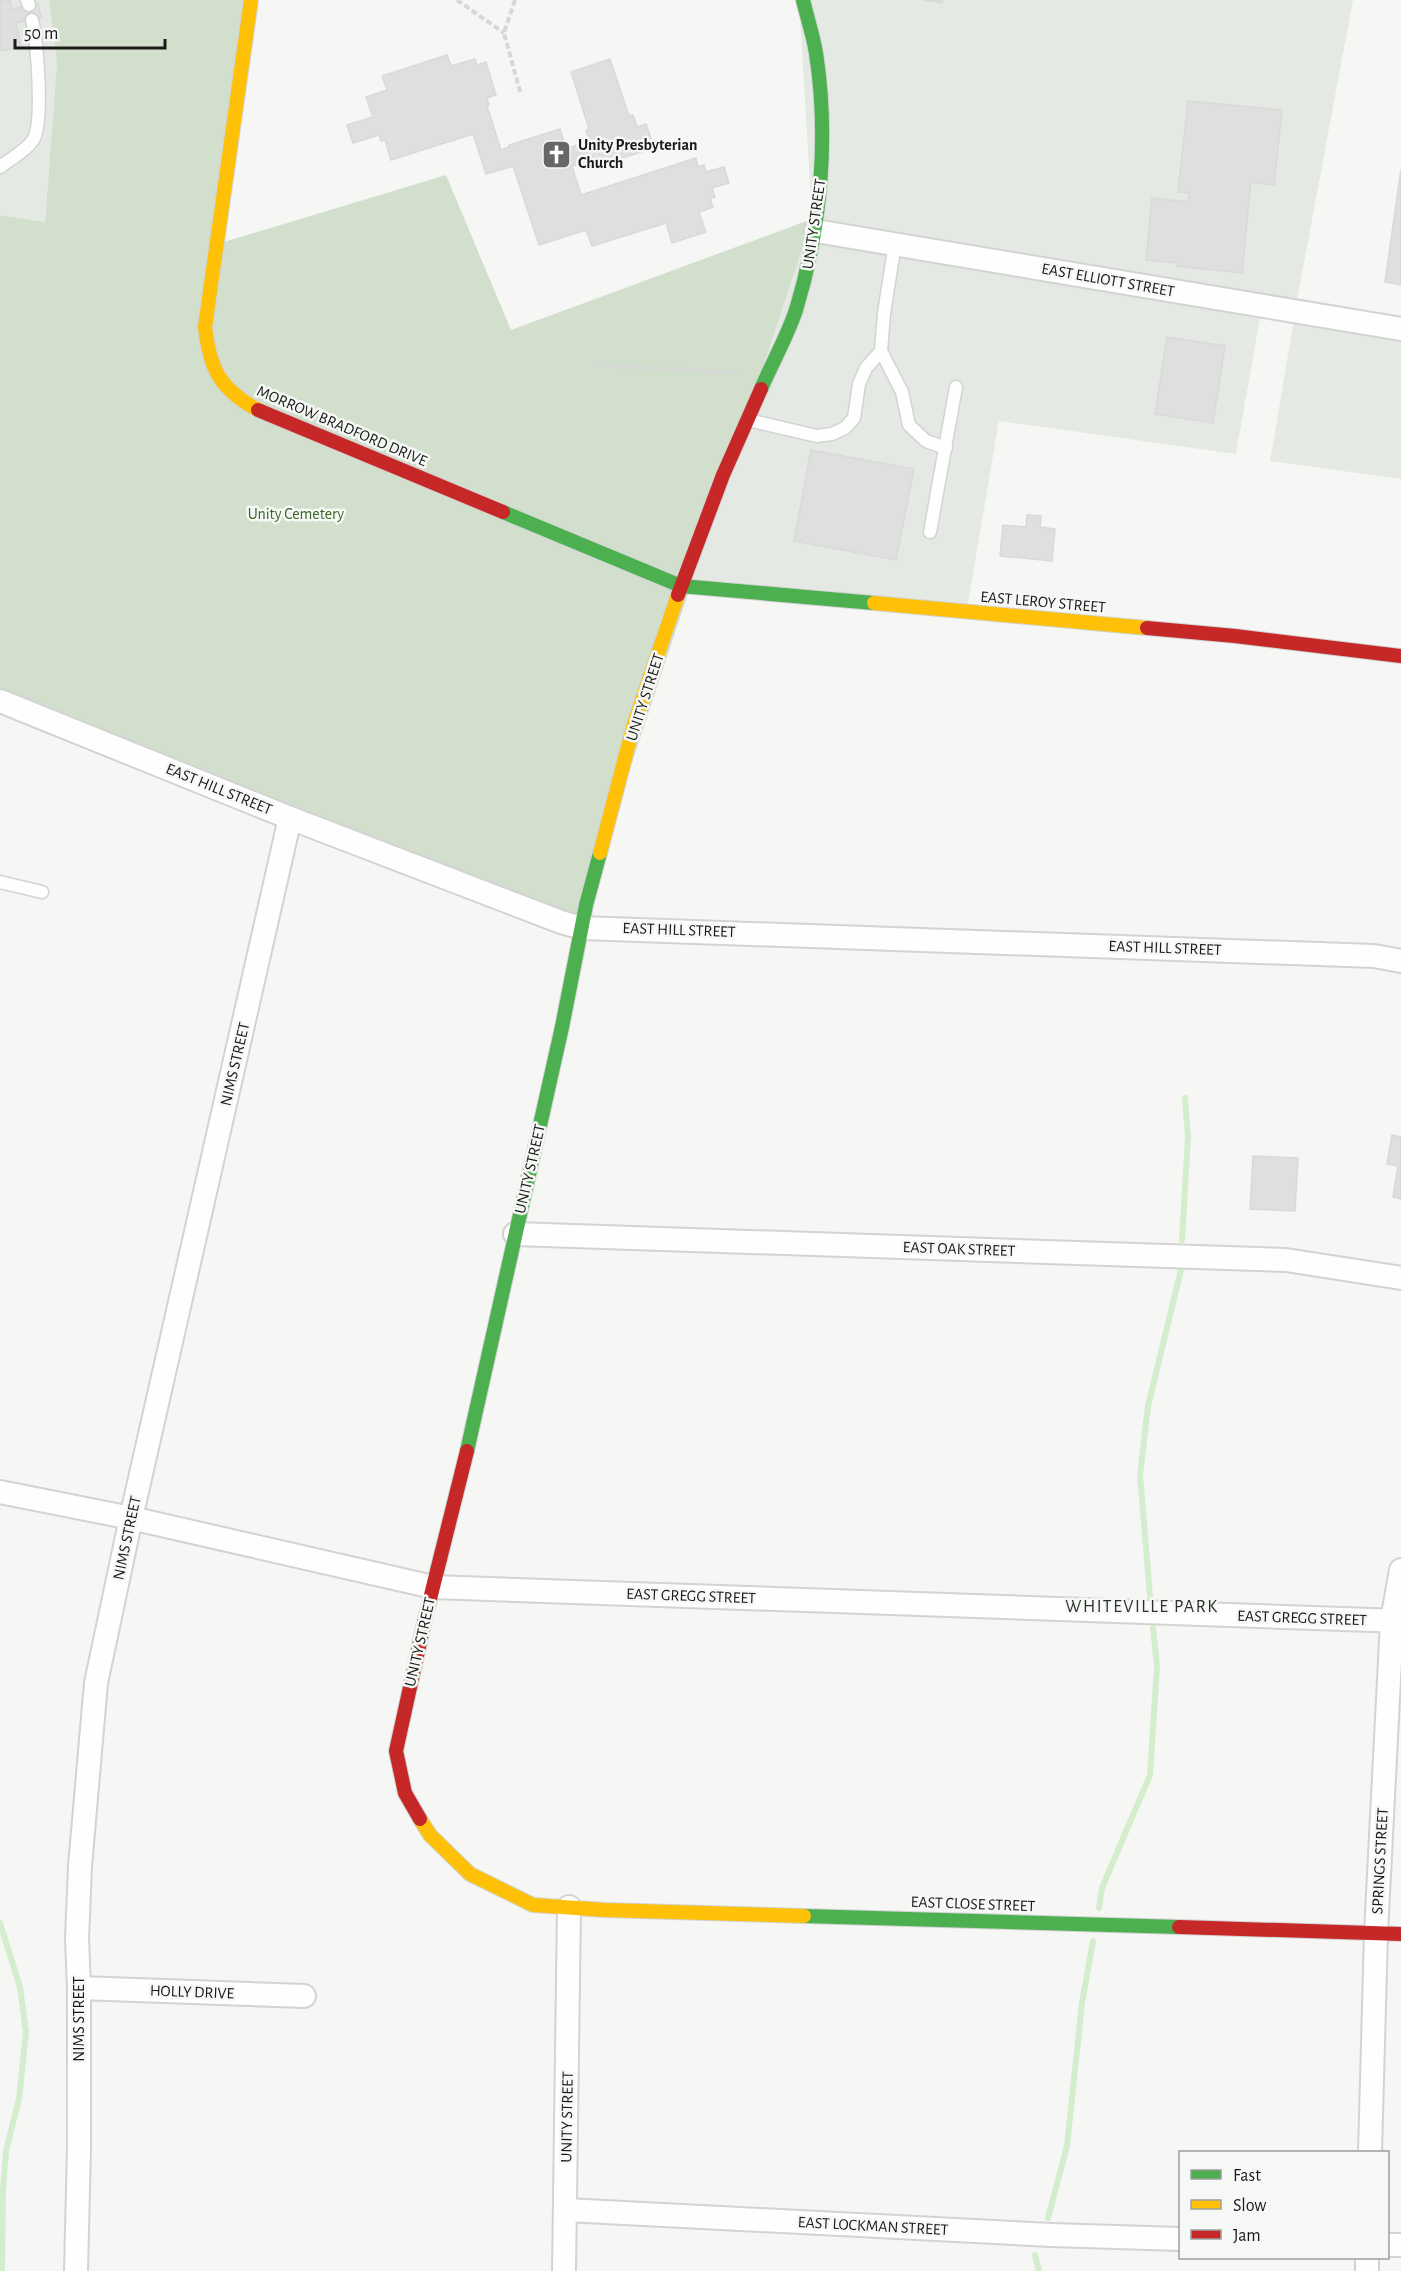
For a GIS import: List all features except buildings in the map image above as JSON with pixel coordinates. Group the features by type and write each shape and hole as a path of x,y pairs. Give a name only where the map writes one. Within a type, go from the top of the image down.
{"street":[{"name":"MORROW BRADFORD DRIVE","path":"251,0 208,300 206,339 213,372 225,388 242,402 264,413 681,586"},
{"name":"UNITY STREET","path":"564,2271 569,1907 533,1905 470,1874 430,1835 405,1792 396,1751 433,1587 462,1473 582,928 634,724 681,586 746,419 795,312 804,286 816,231 824,147 816,52 803,0"},
{"name":"EAST ELLIOTT STREET","path":"816,231 1401,329"},
{"name":"EAST LEROY STREET","path":"681,586 1234,636 1401,656"},
{"name":"EAST HILL STREET","path":"0,701 290,818 582,928 1374,956 1401,961"},
{"name":"NIMS STREET","path":"76,2271 79,1988 77,1938 80,1866 96,1683 131,1518 290,818"},
{"name":"EAST OAK STREET","path":"515,1234 1286,1260 1401,1278"},
{"name":"EAST GREGG STREET","path":"0,1492 131,1518 433,1587 1396,1621"},
{"name":"SPRINGS STREET","path":"1370,2151 1376,1933 1401,1570"},
{"name":"EAST CLOSE STREET","path":"569,1907 1401,1934"},
{"name":"HOLLY DRIVE","path":"79,1988 304,1996"},
{"name":"EAST LOCKMAN STREET","path":"566,2210 1051,2235 1179,2239"}],"lane":[{"path":"0,167 32,142 35,134 38,120 36,38 32,20"},
{"path":"895,244 884,313 881,351 902,392 909,425 926,441 945,448"},
{"path":"746,419 817,436 832,434 845,428 854,418 859,384 866,368 881,351"},
{"path":"930,532 956,387"},
{"path":"0,882 42,892"}],"path":[{"path":"457,0 504,33"},
{"path":"515,0 504,33 521,95"},
{"path":"597,364 766,375"}],"shaded area":[{"path":"0,0 49,0 57,63 45,222 0,215"},
{"path":"799,0 1353,0 1297,300 1264,295 1236,454 999,421 967,609 690,585 812,219"},
{"path":"1296,307 1401,326 1401,479 1270,461"}],"green space":[{"name":"Unity Cemetery","path":"49,0 248,0 214,245 446,175 511,330 812,219 579,923 0,697 0,215 45,222 57,63"}],"waterway":[{"path":"1182,1240 1188,1137 1185,1098"},
{"path":"1150,1596 1140,1475 1148,1406 1181,1270"},
{"path":"1099,1908 1102,1888 1150,1775 1157,1666 1153,1628"},
{"path":"0,1923 20,1987 26,2032 19,2099 6,2151 2,2271"},
{"path":"1048,2218 1067,2146 1082,2003 1093,1941"},
{"path":"1035,2255 1039,2271"}],"traffic: fast":[{"path":"761,389 796,310 805,279 817,215 822,150 820,85 815,46 803,0"},
{"path":"503,512 681,586 874,603"},
{"path":"467,1451 562,1027 586,905 600,853"},
{"path":"804,1916 1179,1927"}],"traffic: slow":[{"path":"251,0 205,327 210,355 219,377 234,394 258,410"},
{"path":"600,853 634,724 678,595"},
{"path":"874,603 1147,628"},
{"path":"420,1819 430,1835 470,1874 533,1905 605,1910 804,1916"}],"traffic: jam":[{"path":"678,595 723,475 761,389"},
{"path":"258,410 503,512"},
{"path":"1147,628 1401,656"},
{"path":"420,1819 405,1793 396,1751 425,1619 467,1451"},
{"path":"1179,1927 1401,1934"}],"place":[{"name":"Unity Presbyterian Church","path":"557,154"}],"district":[{"name":"WHITEVILLE PARK","path":"1142,1607"}]}
